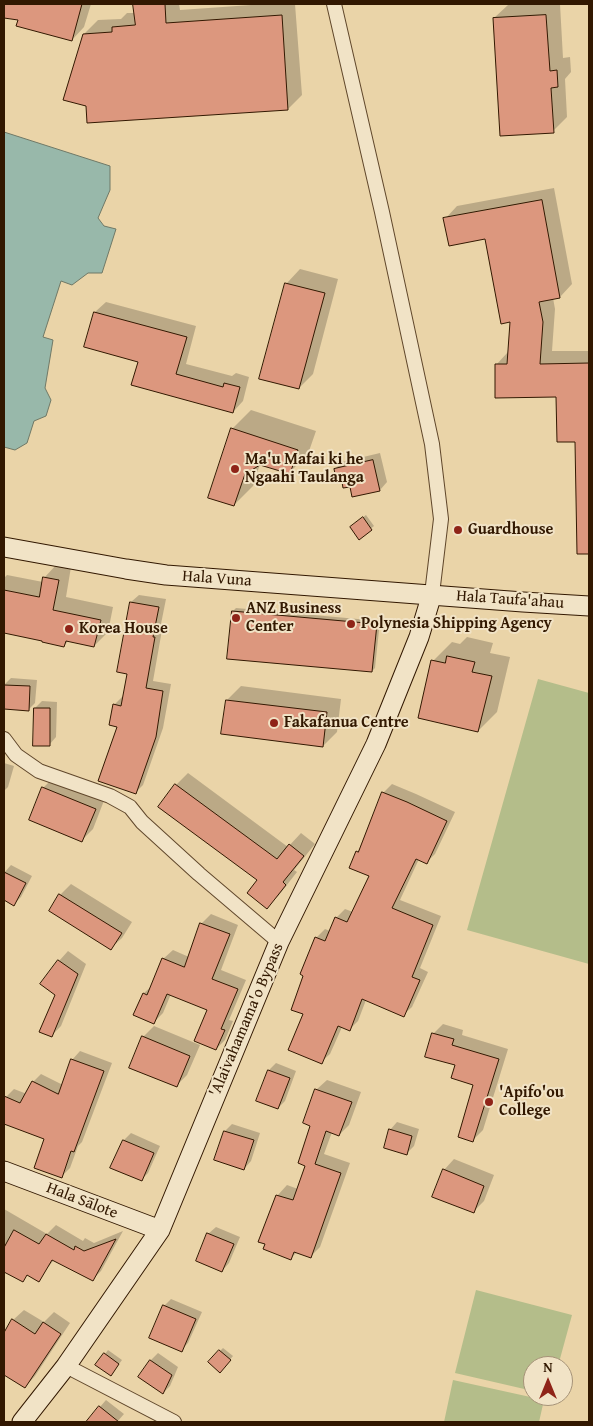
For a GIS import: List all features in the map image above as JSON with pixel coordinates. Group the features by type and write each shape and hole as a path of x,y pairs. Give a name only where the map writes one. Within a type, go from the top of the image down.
{"main road":[{"name":"Hala Vuna","path":"4,547 166,575 432,594"},
{"name":"Hala Taufa'ahau","path":"432,594 589,606"},
{"name":"'Alaivahamama'o Bypass","path":"22,1422 66,1366 160,1230 279,942 376,744 419,637 432,594"},
{"name":"Hala Sālote","path":"4,1171 160,1230"}],"street":[{"path":"334,4 382,212 432,444 440,519 432,594"},
{"path":"4,740 16,756 39,771 110,796 130,807 142,822 199,874 279,942"},
{"path":"66,1366 174,1422"}],"green space":[{"path":"538,679 589,693 589,964 467,930"},
{"path":"476,1290 572,1315 561,1356 523,1356 523,1389 455,1373"},
{"path":"453,1380 523,1395 523,1406 543,1406 539,1422 444,1422"}],"shaded area":[{"path":"4,132 110,166 110,190 98,218 104,226 116,229 102,273 88,273 72,285 61,281 43,337 53,340 45,388 51,400 46,416 34,421 27,443 15,450 4,447"}],"building":[{"path":"4,4 82,4 72,41 16,26 18,20 4,18"},
{"path":"133,4 165,4 166,23 282,15 288,110 87,123 86,106 63,100 83,34 112,32 112,27 135,25"},
{"path":"546,15 550,71 557,70 558,87 551,88 554,133 500,136 493,18"},
{"path":"542,200 560,298 539,302 543,322 540,364 589,363 589,554 577,554 575,442 557,442 556,397 495,398 495,364 507,364 510,322 501,324 485,239 449,246 443,218"},
{"path":"285,283 325,293 299,389 259,379"},
{"path":"94,312 187,337 176,374 223,387 224,383 240,387 233,413 131,385 138,362 84,347"},
{"name":"Ma'u Mafai ki he Ngaahi Taulanga","path":"231,428 298,450 290,474 260,465 245,474 234,506 208,498"},
{"path":"373,460 380,491 352,497 350,487 343,488 342,482 337,483 334,469"},
{"path":"363,517 372,530 359,540 350,527"},
{"path":"43,577 59,580 53,610 101,620 94,647 66,641 64,647 4,633 4,590 39,597"},
{"path":"130,602 159,607 146,688 163,691 156,737 136,794 98,781 117,727 109,725 113,704 121,706 127,674 117,672"},
{"path":"232,611 377,624 372,672 227,659"},
{"path":"447,656 475,662 472,672 492,676 478,732 418,718 431,660 445,663"},
{"path":"4,685 30,686 29,711 4,709"},
{"name":"Fakafanua Centre","path":"226,700 327,712 323,747 221,734"},
{"path":"34,708 50,708 50,746 33,746"},
{"path":"175,784 277,859 289,844 304,856 283,882 286,885 267,909 247,893 257,880 158,807"},
{"path":"42,787 96,809 82,842 29,820"},
{"path":"382,792 447,821 427,864 416,859 392,908 433,925 412,977 420,980 404,1017 362,999 350,1031 338,1026 322,1064 288,1050 303,1014 291,1010 303,976 300,974 315,937 325,941 335,917 347,922 369,876 349,868 356,851 358,852"},
{"path":"4,872 26,883 14,906 4,900"},
{"path":"59,894 122,933 111,950 49,911"},
{"path":"200,923 230,934 212,979 238,989 221,1029 225,1030 216,1050 194,1041 207,1010 167,994 154,1024 133,1015 143,993 147,995 162,958 184,967"},
{"path":"58,960 78,974 52,1037 39,1032 55,995 40,984"},
{"path":"432,1033 454,1039 452,1045 499,1059 473,1142 458,1137 473,1085 451,1078 455,1065 425,1057"},
{"path":"142,1036 190,1056 177,1087 129,1068"},
{"path":"71,1059 104,1071 74,1152 71,1151 62,1178 34,1168 44,1139 4,1124 4,1096 20,1103 32,1081 58,1094"},
{"path":"268,1070 290,1078 278,1109 256,1101"},
{"path":"315,1089 352,1102 339,1136 326,1131 315,1164 341,1173 311,1258 294,1252 291,1260 263,1249 265,1244 258,1242 276,1195 293,1200 305,1166 298,1163 310,1126 303,1123"},
{"path":"389,1129 412,1136 407,1155 384,1148"},
{"path":"224,1131 254,1140 244,1170 214,1160"},
{"path":"123,1140 154,1153 142,1181 110,1168"},
{"path":"443,1169 484,1186 474,1213 432,1197"},
{"path":"14,1230 39,1244 46,1234 74,1250 75,1246 84,1251 116,1239 93,1281 52,1260 39,1282 27,1275 23,1282 4,1272 4,1248"},
{"path":"207,1233 234,1244 222,1272 196,1261"},
{"path":"163,1305 196,1319 182,1352 149,1338"},
{"path":"12,1319 35,1334 43,1322 61,1334 25,1388 4,1375 4,1333"},
{"path":"219,1350 231,1360 220,1373 208,1362"},
{"path":"104,1353 119,1364 111,1376 95,1365"},
{"path":"150,1360 172,1375 163,1394 138,1377"},
{"path":"99,1406 119,1422 86,1422"}],"place":[{"name":"Ma'u Mafai ki he Ngaahi Taulanga","path":"235,469"},
{"name":"Guardhouse","path":"458,530"},
{"name":"ANZ Business Center","path":"236,618"},
{"name":"Polynesia Shipping Agency","path":"351,624"},
{"name":"Korea House","path":"69,629"},
{"name":"Fakafanua Centre","path":"274,723"},
{"name":"'Apifo'ou College","path":"489,1102"}]}
